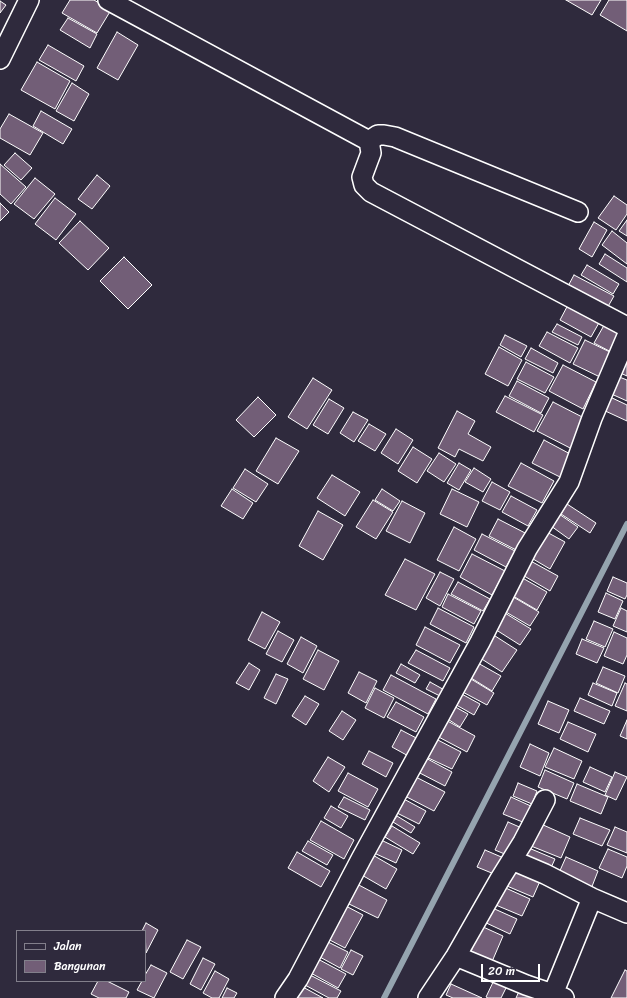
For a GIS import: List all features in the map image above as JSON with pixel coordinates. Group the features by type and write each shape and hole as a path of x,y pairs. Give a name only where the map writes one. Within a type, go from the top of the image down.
{"street":[{"path":"0,59 30,0"},
{"path":"108,0 369,141"},
{"path":"369,141 378,135 384,134 394,137 578,212"},
{"path":"369,141 371,153 362,177 364,185 371,192 627,327"},
{"path":"285,998 298,979 361,859 480,642 527,549 569,482 592,418 627,336"},
{"path":"428,998 456,956 523,842 545,800"},
{"path":"512,860 546,874 592,898 627,913"},
{"path":"456,956 551,995 592,898"}],"building":[{"path":"70,0 94,0 111,10 97,33 62,13"},
{"path":"566,0 601,0 592,15"},
{"path":"609,0 627,0 627,31 600,15"},
{"path":"0,1 6,5 0,13"},
{"path":"68,18 97,34 90,48 60,30"},
{"path":"117,32 138,45 118,80 97,68"},
{"path":"48,45 84,66 76,81 39,60"},
{"path":"37,62 70,81 55,109 21,90"},
{"path":"72,83 89,94 74,121 56,111"},
{"path":"41,111 72,129 63,144 33,126"},
{"path":"9,114 43,133 30,155 0,138 0,129"},
{"path":"15,153 32,168 21,180 4,165"},
{"path":"0,164 26,187 11,204 0,194"},
{"path":"97,175 110,186 92,209 78,199"},
{"path":"35,178 55,194 34,219 14,204"},
{"path":"614,196 627,205 627,214 616,230 598,218"},
{"path":"55,198 76,214 56,240 35,224"},
{"path":"0,203 9,212 0,221"},
{"path":"627,220 627,236 619,231"},
{"path":"80,221 109,248 88,270 59,243"},
{"path":"594,222 607,230 592,257 579,249"},
{"path":"612,231 627,243 627,264 602,245"},
{"path":"605,254 627,268 627,282 599,264"},
{"path":"124,257 152,285 128,309 100,281"},
{"path":"587,265 619,284 613,294 581,275"},
{"path":"574,275 614,296 606,310 567,288"},
{"path":"569,303 600,321 591,337 560,320"},
{"path":"607,320 627,331 615,354 594,343"},
{"path":"557,324 582,337 578,345 552,332"},
{"path":"547,332 578,348 570,363 539,346"},
{"path":"505,335 527,346 521,357 500,345"},
{"path":"585,340 612,353 600,377 573,364"},
{"path":"499,347 522,360 508,386 485,374"},
{"path":"531,348 558,363 553,373 525,359"},
{"path":"623,358 627,360 627,376 616,371"},
{"path":"526,362 554,377 545,393 517,379"},
{"path":"563,365 596,382 583,409 549,391"},
{"path":"614,375 627,380 627,401 607,392"},
{"path":"313,378 332,390 307,429 288,417"},
{"path":"517,381 549,398 541,413 509,396"},
{"path":"505,396 543,415 534,432 496,412"},
{"path":"608,396 627,405 627,421 601,409"},
{"path":"258,397 276,415 254,437 236,420"},
{"path":"329,399 344,408 328,434 313,425"},
{"path":"553,402 590,421 574,450 537,431"},
{"path":"457,411 475,421 468,434 491,447 483,461 459,449 455,457 438,448"},
{"path":"353,412 368,420 354,442 340,433"},
{"path":"369,424 386,434 375,451 358,441"},
{"path":"396,429 413,440 398,464 381,453"},
{"path":"276,438 299,451 278,484 256,471"},
{"path":"544,440 574,456 562,478 532,463"},
{"path":"413,447 432,459 417,483 398,471"},
{"path":"439,453 456,464 444,482 427,471"},
{"path":"459,463 471,470 459,490 447,483"},
{"path":"521,463 554,481 542,503 508,486"},
{"path":"474,468 491,479 483,492 465,482"},
{"path":"245,469 268,484 256,502 233,488"},
{"path":"332,475 360,492 345,516 317,498"},
{"path":"492,482 510,492 500,510 482,501"},
{"path":"232,489 253,503 243,519 221,506"},
{"path":"382,489 400,501 393,511 375,500"},
{"path":"452,489 479,502 467,527 440,514"},
{"path":"511,496 537,510 528,526 502,512"},
{"path":"373,500 393,512 376,539 356,527"},
{"path":"402,501 425,513 410,543 386,531"},
{"path":"567,504 596,523 590,533 561,514"},
{"path":"318,511 343,525 323,560 299,546"},
{"path":"559,514 578,527 569,539 551,526"},
{"path":"498,519 529,535 520,552 489,536"},
{"path":"454,527 476,539 459,571 437,560"},
{"path":"543,530 565,542 550,569 528,556"},
{"path":"482,534 515,551 506,567 474,550"},
{"path":"472,554 505,571 492,595 460,577"},
{"path":"405,559 435,574 416,610 385,595"},
{"path":"527,559 558,576 550,591 519,573"},
{"path":"440,572 454,579 440,606 426,598"},
{"path":"519,576 547,592 537,610 508,593"},
{"path":"613,577 627,583 627,595 625,599 607,591"},
{"path":"458,582 490,599 483,611 451,594"},
{"path":"606,593 623,601 615,619 598,612"},
{"path":"448,594 481,611 474,624 442,607"},
{"path":"508,594 539,612 530,626 499,608"},
{"path":"438,608 474,627 466,643 430,624"},
{"path":"621,608 627,611 627,632 613,626"},
{"path":"500,610 531,629 520,645 490,626"},
{"path":"262,612 280,622 265,649 248,640"},
{"path":"594,621 613,629 605,647 586,639"},
{"path":"425,627 460,645 450,663 416,645"},
{"path":"278,631 294,640 282,662 266,654"},
{"path":"614,632 627,638 627,655 623,664 604,656"},
{"path":"492,634 517,650 502,672 477,656"},
{"path":"301,637 317,646 303,673 287,664"},
{"path":"582,639 604,648 597,663 576,654"},
{"path":"318,650 339,661 324,690 303,679"},
{"path":"416,650 450,668 443,681 408,663"},
{"path":"476,662 501,676 492,691 468,676"},
{"path":"249,663 260,670 249,690 236,683"},
{"path":"401,664 420,675 415,683 396,673"},
{"path":"603,667 625,676 618,693 596,683"},
{"path":"359,672 377,681 366,703 348,693"},
{"path":"276,674 288,679 276,704 264,698"},
{"path":"391,675 436,699 428,714 383,690"},
{"path":"466,676 494,693 487,705 459,690"},
{"path":"430,682 448,692 444,698 426,689"},
{"path":"593,683 617,693 612,706 588,695"},
{"path":"625,683 627,684 627,711 615,706"},
{"path":"375,688 394,698 384,718 365,708"},
{"path":"458,692 480,704 474,715 451,702"},
{"path":"305,696 319,704 306,725 292,716"},
{"path":"580,698 610,711 604,724 574,711"},
{"path":"548,701 569,710 559,733 538,724"},
{"path":"396,702 424,717 416,732 387,717"},
{"path":"450,704 468,714 460,727 443,716"},
{"path":"342,711 356,720 343,740 329,731"},
{"path":"442,718 475,736 467,752 433,734"},
{"path":"627,720 627,739 620,736"},
{"path":"568,722 596,734 588,752 560,739"},
{"path":"401,730 422,741 412,758 392,747"},
{"path":"434,738 461,752 452,769 424,756"},
{"path":"530,744 549,753 540,776 520,767"},
{"path":"554,748 582,761 574,779 545,767"},
{"path":"369,751 393,763 386,777 362,764"},
{"path":"422,756 452,772 445,786 414,770"},
{"path":"328,757 345,767 329,792 313,781"},
{"path":"590,767 612,777 605,792 583,782"},
{"path":"545,770 574,783 567,799 538,787"},
{"path":"615,772 627,777 616,800 605,795"},
{"path":"348,773 378,789 368,807 338,791"},
{"path":"412,775 445,792 434,811 401,794"},
{"path":"518,783 537,791 532,804 513,796"},
{"path":"577,784 608,797 601,814 570,801"},
{"path":"344,797 370,810 365,820 338,807"},
{"path":"511,797 533,807 525,823 503,814"},
{"path":"402,798 426,811 419,824 395,812"},
{"path":"331,806 348,816 341,828 324,818"},
{"path":"397,816 415,827 411,833 393,822"},
{"path":"580,818 610,830 602,846 573,834"},
{"path":"321,821 354,840 344,859 310,840"},
{"path":"508,822 524,829 512,857 495,850"},
{"path":"541,824 570,837 561,858 531,846"},
{"path":"392,826 420,843 413,854 385,837"},
{"path":"615,827 627,832 627,853 607,845"},
{"path":"381,840 402,850 396,863 374,853"},
{"path":"308,841 333,855 327,865 302,851"},
{"path":"524,846 555,859 549,872 519,859"},
{"path":"608,849 627,857 627,866 622,878 599,868"},
{"path":"485,850 506,859 499,876 477,867"},
{"path":"297,852 330,871 321,887 288,868"},
{"path":"371,854 397,869 386,889 360,874"},
{"path":"566,857 598,871 591,889 558,875"},
{"path":"514,870 540,881 533,897 507,886"},
{"path":"357,884 387,900 378,918 347,903"},
{"path":"499,885 530,899 522,916 491,903"},
{"path":"344,905 363,915 345,948 326,938"},
{"path":"488,906 517,919 510,934 482,921"},
{"path":"146,923 158,930 146,953 146,930 142,930"},
{"path":"481,926 503,936 491,964 470,954"},
{"path":"187,940 201,947 183,979 170,972"},
{"path":"326,941 348,952 340,968 318,956"},
{"path":"351,950 363,956 353,975 341,969"},
{"path":"203,958 215,964 201,990 190,984"},
{"path":"316,958 346,974 338,988 309,972"},
{"path":"151,965 167,973 154,998 137,990 141,982 146,982 146,973"},
{"path":"625,970 627,971 627,998 611,998"},
{"path":"215,971 229,979 219,998 212,998 203,993"},
{"path":"310,975 341,991 337,998 329,998 305,985"},
{"path":"495,978 508,984 501,998 488,998 486,997"},
{"path":"97,982 109,982 129,992 126,998 99,998 91,994"},
{"path":"451,984 482,998 453,998 446,995"},
{"path":"301,986 323,998 295,998"},
{"path":"227,988 237,993 234,998 222,998"},
{"path":"520,989 537,998 516,998"}],"waterway":[{"path":"384,998 627,524"}]}
